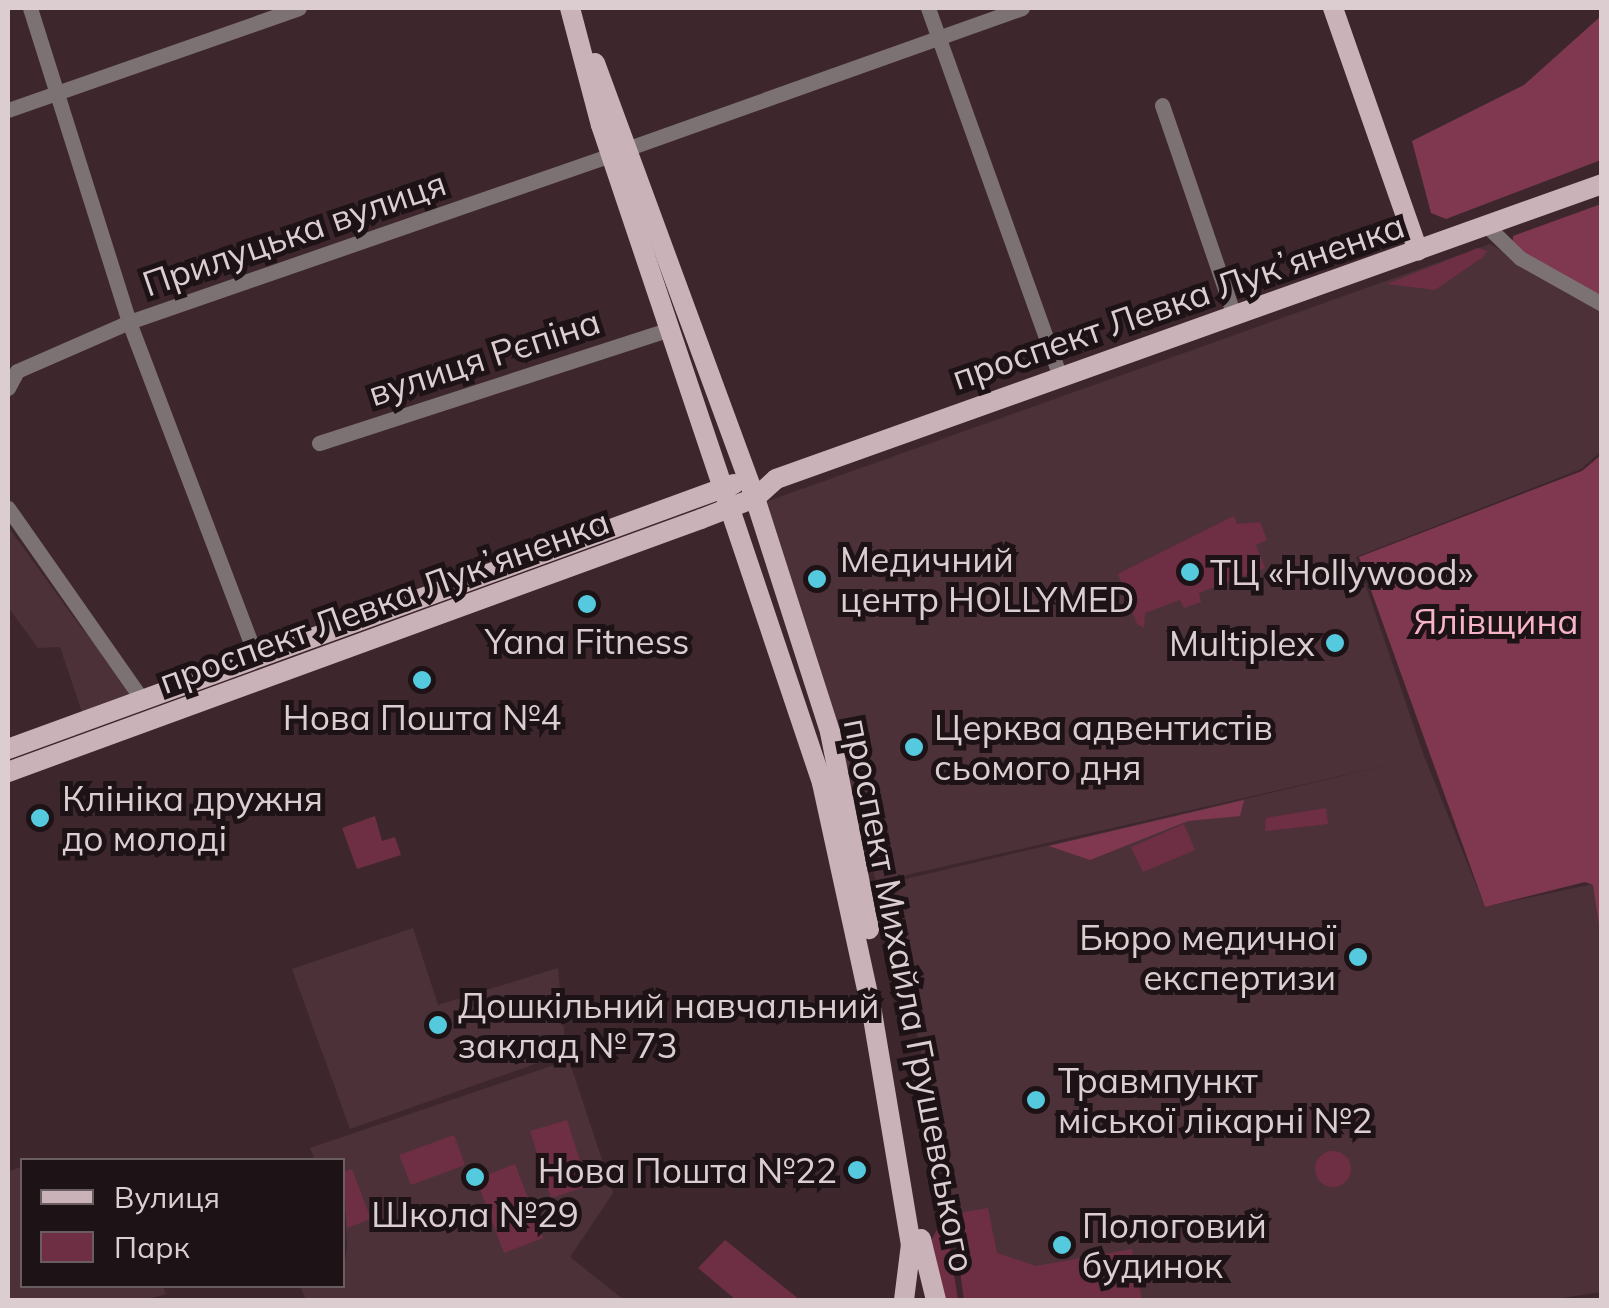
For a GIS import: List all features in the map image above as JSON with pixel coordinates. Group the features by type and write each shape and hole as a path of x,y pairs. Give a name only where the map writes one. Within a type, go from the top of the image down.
{"main road":[{"path":"1333,8 1418,251"},
{"name":"проспект Михайла Грушевського","path":"573,16 620,151 751,488 850,812 936,1300"},
{"name":"проспект Михайла Грушевського","path":"620,151 669,328 822,783 854,922 912,1244 904,1300"},
{"name":"проспект Левка Лукʼяненка","path":"8,772 751,488 1602,184"},
{"name":"проспект Левка Лукʼяненка","path":"8,749 728,497"}],"street":[{"path":"30,8 60,91 128,322 257,659"},
{"path":"8,110 299,8"},
{"path":"928,8 1060,376"},
{"name":"Прилуцька вулиця","path":"8,388 17,372 128,322 1022,8"},
{"path":"1162,105 1234,315"},
{"path":"1488,227 1520,258 1602,304"},
{"name":"вулиця Рєпіна","path":"318,444 669,328"},
{"path":"8,508 142,700"}],"shaded area":[{"path":"1490,244 1601,311 1601,451 1581,469 1356,557 1424,756 1485,907 1593,884 1602,937 1601,1292 1548,1300 967,1300 889,883 1401,762 876,882 836,724 760,504"},
{"path":"8,527 80,626 139,693 82,712 60,647 38,648 8,607"},
{"name":"Дошкільний навчальний заклад № 73","path":"413,928 438,1005 558,968 566,1053 350,1129 292,969"},
{"name":"Школа №29","path":"569,1060 613,1193 570,1257 624,1300 306,1300 301,1288 345,1288 347,1246 345,1158 314,1158 310,1148"},
{"path":"20,1167 20,1288 164,1288 166,1294 145,1300 8,1300 8,1172"}],"green space":[{"path":"1601,16 1601,160 1446,219 1431,213 1412,141 1524,85"},
{"path":"1601,204 1601,301 1512,249 1513,236"},
{"path":"1478,248 1487,251 1483,257 1435,290 1387,284"},
{"name":"Ялівщина","path":"1601,455 1601,937 1593,885 1585,882 1485,907 1359,557 1582,471"},
{"path":"1234,516 1237,524 1260,522 1267,540 1256,545 1265,568 1199,593 1201,602 1184,608 1180,600 1145,613 1144,628 1137,624 1118,574"},
{"path":"1244,800 1240,816 1188,821 1090,860 1049,846"},
{"path":"1326,808 1328,824 1265,831 1266,818"},
{"path":"375,816 382,841 395,837 401,855 357,869 342,828"},
{"path":"1184,824 1195,850 1143,872 1131,847"},
{"path":"567,1120 588,1186 551,1198 530,1131"},
{"path":"454,1135 465,1165 411,1185 399,1155"},
{"path":"1333,1151 1346,1156 1351,1169 1346,1182 1333,1187 1320,1182 1315,1169 1320,1156"},
{"path":"515,1164 543,1238 504,1253 476,1179"},
{"path":"352,1169 371,1219 347,1228 345,1200 345,1171"},
{"path":"988,1208 997,1253 1036,1266 1132,1249 1142,1300 964,1300 952,1214"},
{"path":"945,1214 958,1300 943,1300 931,1241"},
{"path":"725,1240 800,1300 736,1300 698,1268"}],"place":[{"name":"ТЦ «Hollywood»","path":"1190,572"},
{"name":"Медичний центр HOLLYMED","path":"817,579"},
{"name":"Yana Fitness","path":"587,604"},
{"name":"Multiplex","path":"1335,643"},
{"name":"Нова Пошта №4","path":"422,680"},
{"name":"Церква адвентистів сьомого дня","path":"914,747"},
{"name":"Клініка дружня до молоді","path":"40,818"},
{"name":"Бюро медичної експертизи","path":"1358,957"},
{"name":"Дошкільний навчальний заклад № 73","path":"438,1025"},
{"name":"Травмпункт міської лікарні №2","path":"1036,1100"},
{"name":"Нова Пошта №22","path":"857,1170"},
{"name":"Школа №29","path":"475,1177"},
{"name":"Пологовий будинок","path":"1062,1245"}]}
